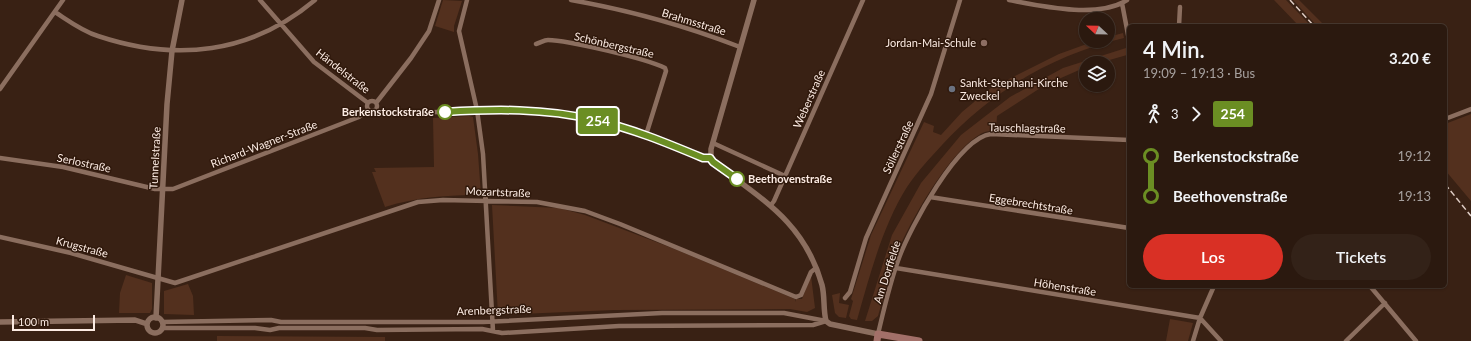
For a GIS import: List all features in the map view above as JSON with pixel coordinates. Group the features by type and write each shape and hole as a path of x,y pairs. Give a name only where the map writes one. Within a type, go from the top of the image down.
{"main road":[{"path":"877,338 919,341"}],"street":[{"path":"0,89 63,0"},
{"name":"Tunnelstraße","path":"156,318 172,51 182,0"},
{"name":"Händelstraße","path":"260,0 280,26 314,62 368,103"},
{"path":"55,12 76,26 97,36 129,44 172,51 195,51 226,46 280,26 315,0"},
{"path":"439,0 429,31 411,58 376,103 376,110 385,114 511,110 568,115 593,120 646,135 703,158 710,158"},
{"path":"467,0 459,31 477,110 483,154 493,331"},
{"name":"Brahmsstraße","path":"571,0 599,5 654,19 740,47"},
{"path":"710,158 754,0"},
{"name":"Weberstraße","path":"771,205 863,0"},
{"name":"Söllerstraße","path":"845,298 850,292 866,238 931,94 960,0"},
{"path":"1008,0 1042,6 1078,9 1104,8 1127,0"},
{"path":"1122,3 1127,31"},
{"path":"1179,24 1180,7"},
{"name":"Schönbergstraße","path":"536,44 547,40 581,46 630,57 665,68 666,71 646,135"},
{"path":"369,110 367,107 368,103 372,101 376,103"},
{"path":"1447,118 1471,109"},
{"name":"Richard-Wagner-Straße","path":"163,190 180,186 359,117 369,110 372,112 376,110"},
{"name":"Tauschlagstraße","path":"930,197 959,157 975,141 987,134 1127,140"},
{"path":"713,144 785,176"},
{"name":"Serlostraße","path":"0,158 63,167 163,190"},
{"path":"710,158 713,162 771,205 799,234 816,268 822,286 826,321"},
{"name":"Eggebrechtstraße","path":"930,197 1127,228"},
{"name":"Am Dorffelde","path":"877,338 896,268 916,221 930,197"},
{"name":"Mozartstraße","path":"159,279 175,283 418,202 486,200 537,202 585,211 796,296 800,295 811,272 816,268"},
{"name":"Krugstraße","path":"0,237 71,253 159,279"},
{"name":"Höhenstraße","path":"896,268 1200,318"},
{"path":"1193,341 1200,318 1213,288"},
{"path":"1372,288 1416,341"},
{"path":"1346,341 1385,303"},
{"name":"Arenbergstraße","path":"162,325 271,320 281,322 493,321 662,313 784,313 826,321 869,332 877,338"},
{"path":"147,324 149,320 156,318 162,325"},
{"path":"1200,318 1221,341"},
{"name":"Arenbergstraße","path":"0,322 135,320 147,324 150,331 153,333 160,331 162,325"},
{"name":"Arenbergstraße","path":"162,325 255,328 270,330 294,328 365,328 377,330 482,329 502,333 619,326 813,325 826,321"}],"shaded area":[{"path":"443,0 462,1 454,26 454,32 435,26"},
{"path":"1274,0 1286,0 1309,24 1297,24"},
{"path":"1293,0 1299,0 1323,24 1315,24"},
{"path":"1123,33 1124,38 1115,40 1115,35"},
{"path":"1079,47 1079,48 1089,48 1048,65 1003,92 981,108 942,145 915,176 898,202 890,218 857,320 851,319 849,316 853,301 851,299 871,235 924,122 934,126 933,132 941,135 962,112 991,88 1059,54"},
{"path":"1126,48 1127,55 1115,58 1115,56 1101,56"},
{"path":"1079,63 1079,70 1045,85 997,116 996,130 987,131 981,134 968,144 944,170 922,204 899,249 878,316 872,321 865,321 892,235 921,183 961,135 1010,97 1063,68"},
{"path":"1471,114 1471,201 1447,172 1447,123"},
{"path":"473,117 481,195 432,197 385,207 372,172 376,172 374,168 434,167 433,118"},
{"path":"492,205 559,208 585,215 672,248 795,299 795,302 796,299 802,299 811,276 815,308 807,312 790,309 614,310 498,315"},
{"path":"126,275 152,283 152,309 150,313 119,313 120,293"},
{"path":"188,284 193,296 194,315 164,314 164,291"},
{"path":"840,293 839,303 849,305 846,318 839,317 835,313 832,295"},
{"path":"1170,319 1193,323 1188,341 1166,341"},
{"path":"217,336 385,337 385,341 217,341"}],"railway":[{"path":"1290,0 1312,24"},
{"path":"1447,186 1471,216"}],"bus line":[{"name":"254","path":"445,112 477,110 538,112 568,115 620,126 703,158 710,158 713,162 737,179"}],"place":[{"name":"Jordan-Mai-Schule","path":"984,43"},
{"name":"Sankt-Stephani-Kirche Zweckel","path":"952,89"},
{"name":"Berkenstockstraße","path":"445,112"},
{"name":"Beethovenstraße","path":"737,179"}]}
